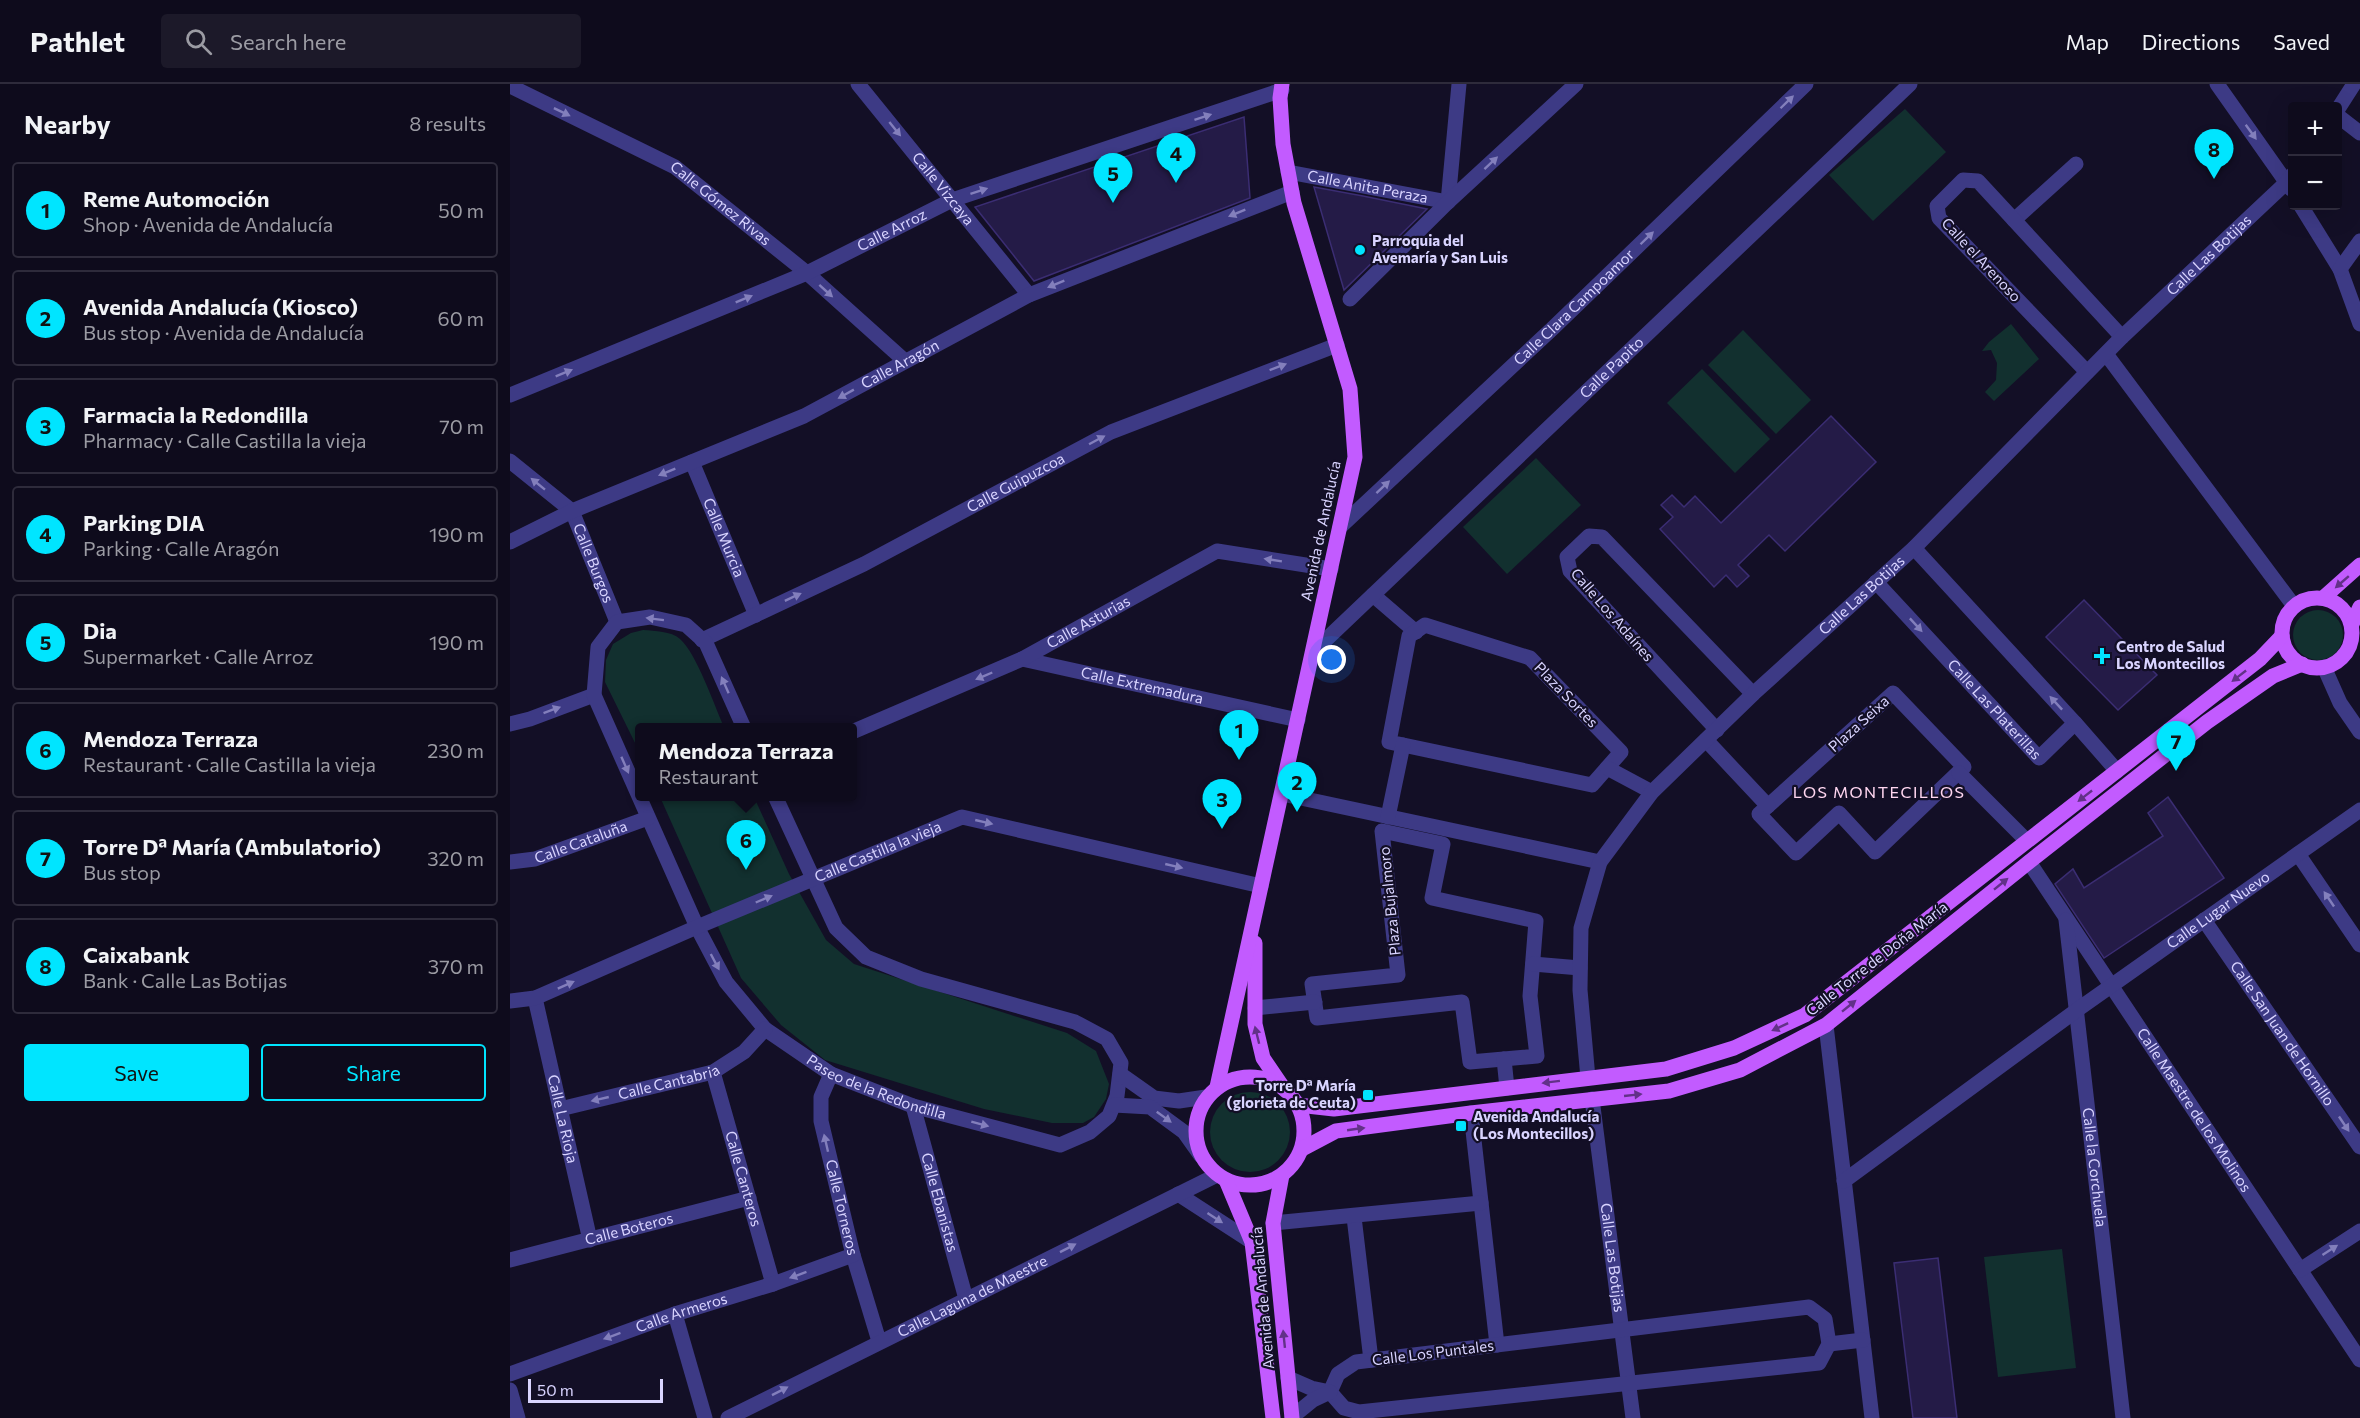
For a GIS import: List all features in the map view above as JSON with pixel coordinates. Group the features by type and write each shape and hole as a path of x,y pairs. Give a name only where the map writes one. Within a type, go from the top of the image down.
{"main road":[{"name":"Avenida de Andalucía","path":"1212,1092 1262,886 1355,457 1350,389 1288,172 1283,144 1282,87"},
{"path":"2323,598 2360,565"},
{"path":"2352,624 2342,607 2323,598 2308,599 2294,606 2287,615 2282,636 2288,653 2302,664 2324,667 2341,659 2351,643 2352,624 2360,607"},
{"name":"Calle Torre de Doña María","path":"1298,1105 1334,1109 1666,1069 1734,1048 1805,1015 2260,659 2282,636"},
{"name":"Calle Torre de Doña María","path":"1302,1149 1336,1131 1669,1091 1740,1070 1826,1025 2207,722 2273,676 2302,664"},
{"name":"Avenida de Andalucía","path":"1255,915 1255,1024 1263,1058 1283,1087"},
{"path":"1250,1076 1267,1079 1283,1087 1298,1105 1304,1119 1305,1134 1302,1149 1294,1163 1282,1175 1269,1182 1255,1185 1240,1185 1222,1178 1201,1156 1196,1142 1195,1126 1199,1111 1212,1092 1233,1079 1250,1076"},
{"name":"Avenida de Andalucía","path":"1282,1175 1273,1223 1292,1417"},
{"name":"Avenida de Andalucía","path":"1222,1178 1252,1242 1273,1418"}],"street":[{"name":"Calle Vizcaya","path":"858,84 1029,295"},
{"path":"1448,202 1460,84"},
{"path":"1350,298 1448,202 1576,84"},
{"name":"Calle Clara Campoamor","path":"1340,527 1553,328 1806,84"},
{"name":"Calle Papito","path":"1314,651 1910,84"},
{"path":"2217,84 2288,179"},
{"path":"2342,102 2354,84"},
{"name":"Calle Gómez Rivas","path":"510,86 675,167 807,273 905,361"},
{"name":"Calle Arroz","path":"510,395 807,273 952,200 1282,87"},
{"path":"2342,120 2360,133"},
{"path":"2014,220 2076,164"},
{"name":"Calle Anita Peraza","path":"1288,172 1448,202"},
{"name":"Calle el Arenoso","path":"2087,372 1939,218 1938,206 1963,180 1978,181 2122,337"},
{"name":"Calle Las Botijas","path":"1588,1078 1580,990 1581,928 1600,862 1652,792 1753,694 1914,548 2122,337 2288,186"},
{"name":"Calle Aragón","path":"510,542 572,511 804,416 1029,295 1292,192"},
{"path":"2303,210 2340,269 2360,324"},
{"path":"2340,269 2360,241"},
{"name":"Calle Guipuzcoa","path":"702,640 864,564 1111,432 1337,345"},
{"path":"2106,354 2294,606"},
{"name":"Calle Burgos","path":"510,461 572,511 617,622"},
{"name":"Calle Murcia","path":"692,462 756,615"},
{"name":"Calle Los Adaínes","path":"1712,735 1570,572 1567,556 1589,537 1602,537 1753,694"},
{"path":"1914,548 2117,771"},
{"name":"Calle Asturias","path":"857,730 1022,659 1217,551 1331,569"},
{"name":"Calle Las Platerillas","path":"1876,582 2039,758 2075,723"},
{"path":"1373,595 1416,632 1409,636 1389,742 1592,785 1607,768 1652,792"},
{"path":"617,622 650,617 686,625 706,643 742,723"},
{"name":"Paseo de la Redondilla","path":"617,622 598,647 594,695 635,788"},
{"name":"Plaza Sortes","path":"1416,632 1425,625 1530,658 1622,752 1607,768"},
{"name":"Calle Extremadura","path":"1022,659 1298,720"},
{"path":"2324,667 2340,703 2360,732"},
{"name":"Plaza Seixa","path":"1768,806 1893,693 1965,767 1959,773 2027,841"},
{"path":"510,724 530,719 594,695"},
{"path":"1712,735 1768,806 1759,814 1796,853 1839,813 1875,852 1959,773"},
{"path":"1388,817 1403,745"},
{"path":"1282,794 1388,817 1418,831 1600,862"},
{"name":"Paseo de la Redondilla","path":"641,801 696,927 726,982 765,1029 831,1074 913,1106 1060,1145 1090,1132 1109,1116 1117,1096 1121,1064 1107,1039 1075,1022 921,979 866,957 836,928 777,801"},
{"name":"Calle Lugar Nuevo","path":"1844,1181 2076,1010 2360,810"},
{"name":"Calle Castilla la vieja","path":"510,1001 535,998 696,927 962,817 1262,886"},
{"name":"Calle Cataluña","path":"510,862 535,859 648,818"},
{"name":"Plaza Bujalmoro","path":"1382,831 1418,831 1443,844 1432,898 1536,921 1533,964 1530,996 1537,1056 1470,1062 1462,1002 1317,1018 1312,984 1398,975 1382,831"},
{"path":"2298,854 2360,945"},
{"name":"Calle Maestre de los Molinos","path":"2029,862 2360,1360"},
{"name":"Calle la Corchuela","path":"2066,918 2123,1418"},
{"name":"Calle San Juan de Hornillo","path":"2204,920 2360,1147"},
{"path":"1533,964 1580,968"},
{"name":"Calle La Rioja","path":"535,998 590,1240"},
{"path":"1255,1008 1315,1002"},
{"path":"1826,1025 1872,1418"},
{"name":"Calle Cantabria","path":"560,1109 713,1072 744,1052 765,1029"},
{"path":"1504,1059 1507,1088"},
{"name":"Calle Canteros","path":"713,1072 773,1284"},
{"name":"Calle Torneros","path":"831,1074 821,1097 821,1121 852,1255 879,1341"},
{"path":"1120,1074 1154,1098 1179,1101 1212,1092"},
{"name":"Calle Las Botijas","path":"1592,1099 1633,1418"},
{"path":"1114,1105 1150,1107 1184,1132 1201,1156"},
{"name":"Calle Ebanistas","path":"913,1106 966,1299"},
{"path":"1471,1113 1497,1345"},
{"name":"Calle Laguna de Maestre","path":"728,1418 1178,1194 1222,1178"},
{"path":"1178,1194 1252,1242"},
{"name":"Calle Boteros","path":"510,1260 749,1198"},
{"path":"1273,1223 1481,1203"},
{"path":"1354,1216 1371,1360"},
{"path":"2300,1270 2360,1231"},
{"name":"Calle Armeros","path":"510,1374 675,1314 773,1284 852,1255"},
{"name":"Calle Los Puntales","path":"1330,1392 1338,1374 1356,1362 1809,1307 1825,1319 1829,1344"},
{"path":"675,1314 705,1418"},
{"path":"1288,1378 1311,1388 1330,1392 1344,1408 1359,1412 1820,1363 1829,1344 1863,1340"},
{"path":"510,1390 518,1418"},
{"path":"1292,1417 1313,1400 1330,1392"}],"green space":[{"path":"1905,109 1946,152 1873,221 1829,175"},
{"path":"2011,324 2039,359 1994,401 1985,392 1996,380 1997,363 1991,350 1982,351 1989,342"},
{"path":"1743,330 1811,400 1776,434 1708,365"},
{"path":"1702,369 1770,439 1735,473 1667,403"},
{"path":"1536,458 1581,505 1507,574 1463,527"},
{"path":"2318,610 2336,617 2343,635 2336,653 2318,660 2300,653 2293,635 2300,617"},
{"path":"643,630 663,632 680,639 693,656 722,723 635,723 635,743 605,682 606,660 613,644 631,633"},
{"path":"662,801 756,801 789,874 826,940 854,964 1067,1033 1096,1051 1109,1084 1106,1099 1094,1117 1083,1123 1052,1123 984,1109 825,1060 781,1025 741,978"},
{"path":"1250,1092 1265,1095 1278,1104 1287,1117 1290,1132 1287,1147 1278,1160 1265,1169 1250,1172 1235,1169 1222,1160 1213,1147 1210,1132 1213,1117 1222,1104 1235,1095"},
{"path":"2062,1249 2076,1368 1998,1377 1984,1257"}],"building":[{"path":"1244,117 1250,198 1034,281 975,207"},
{"name":"Parroquia del Avemaría y San Luis","path":"1314,187 1363,196 1427,209 1344,290"},
{"path":"1831,416 1876,462 1785,551 1769,535 1738,565 1749,576 1737,587 1726,575 1714,587 1660,529 1673,517 1661,505 1672,495 1684,507 1695,496 1721,523"},
{"name":"Centro de Salud Los Montecillos","path":"2084,600 2157,675 2118,710 2046,637"},
{"path":"2168,797 2224,878 2104,958 2055,884 2073,869 2084,888 2163,836 2148,813"},
{"path":"1938,1258 1957,1418 1913,1418 1894,1263"}],"place":[{"name":"Caixabank","path":"2214,179"},
{"name":"Parking DIA","path":"1176,183"},
{"name":"Dia","path":"1113,203"},
{"name":"Parroquia del Avemaría y San Luis","path":"1360,250"},
{"name":"Centro de Salud Los Montecillos","path":"2102,656"},
{"name":"Reme Automoción","path":"1239,760"},
{"name":"Torre Dª María (Ambulatorio)","path":"2176,771"},
{"name":"Avenida Andalucía (Kiosco)","path":"1297,812"},
{"name":"Farmacia la Redondilla","path":"1222,829"},
{"name":"Mendoza Terraza","path":"746,870"},
{"name":"Torre Dª María (glorieta de Ceuta)","path":"1368,1095"},
{"name":"Avenida Andalucía (Los Montecillos)","path":"1461,1126"}],"district":[{"name":"LOS MONTECILLOS","path":"1879,792"}]}
